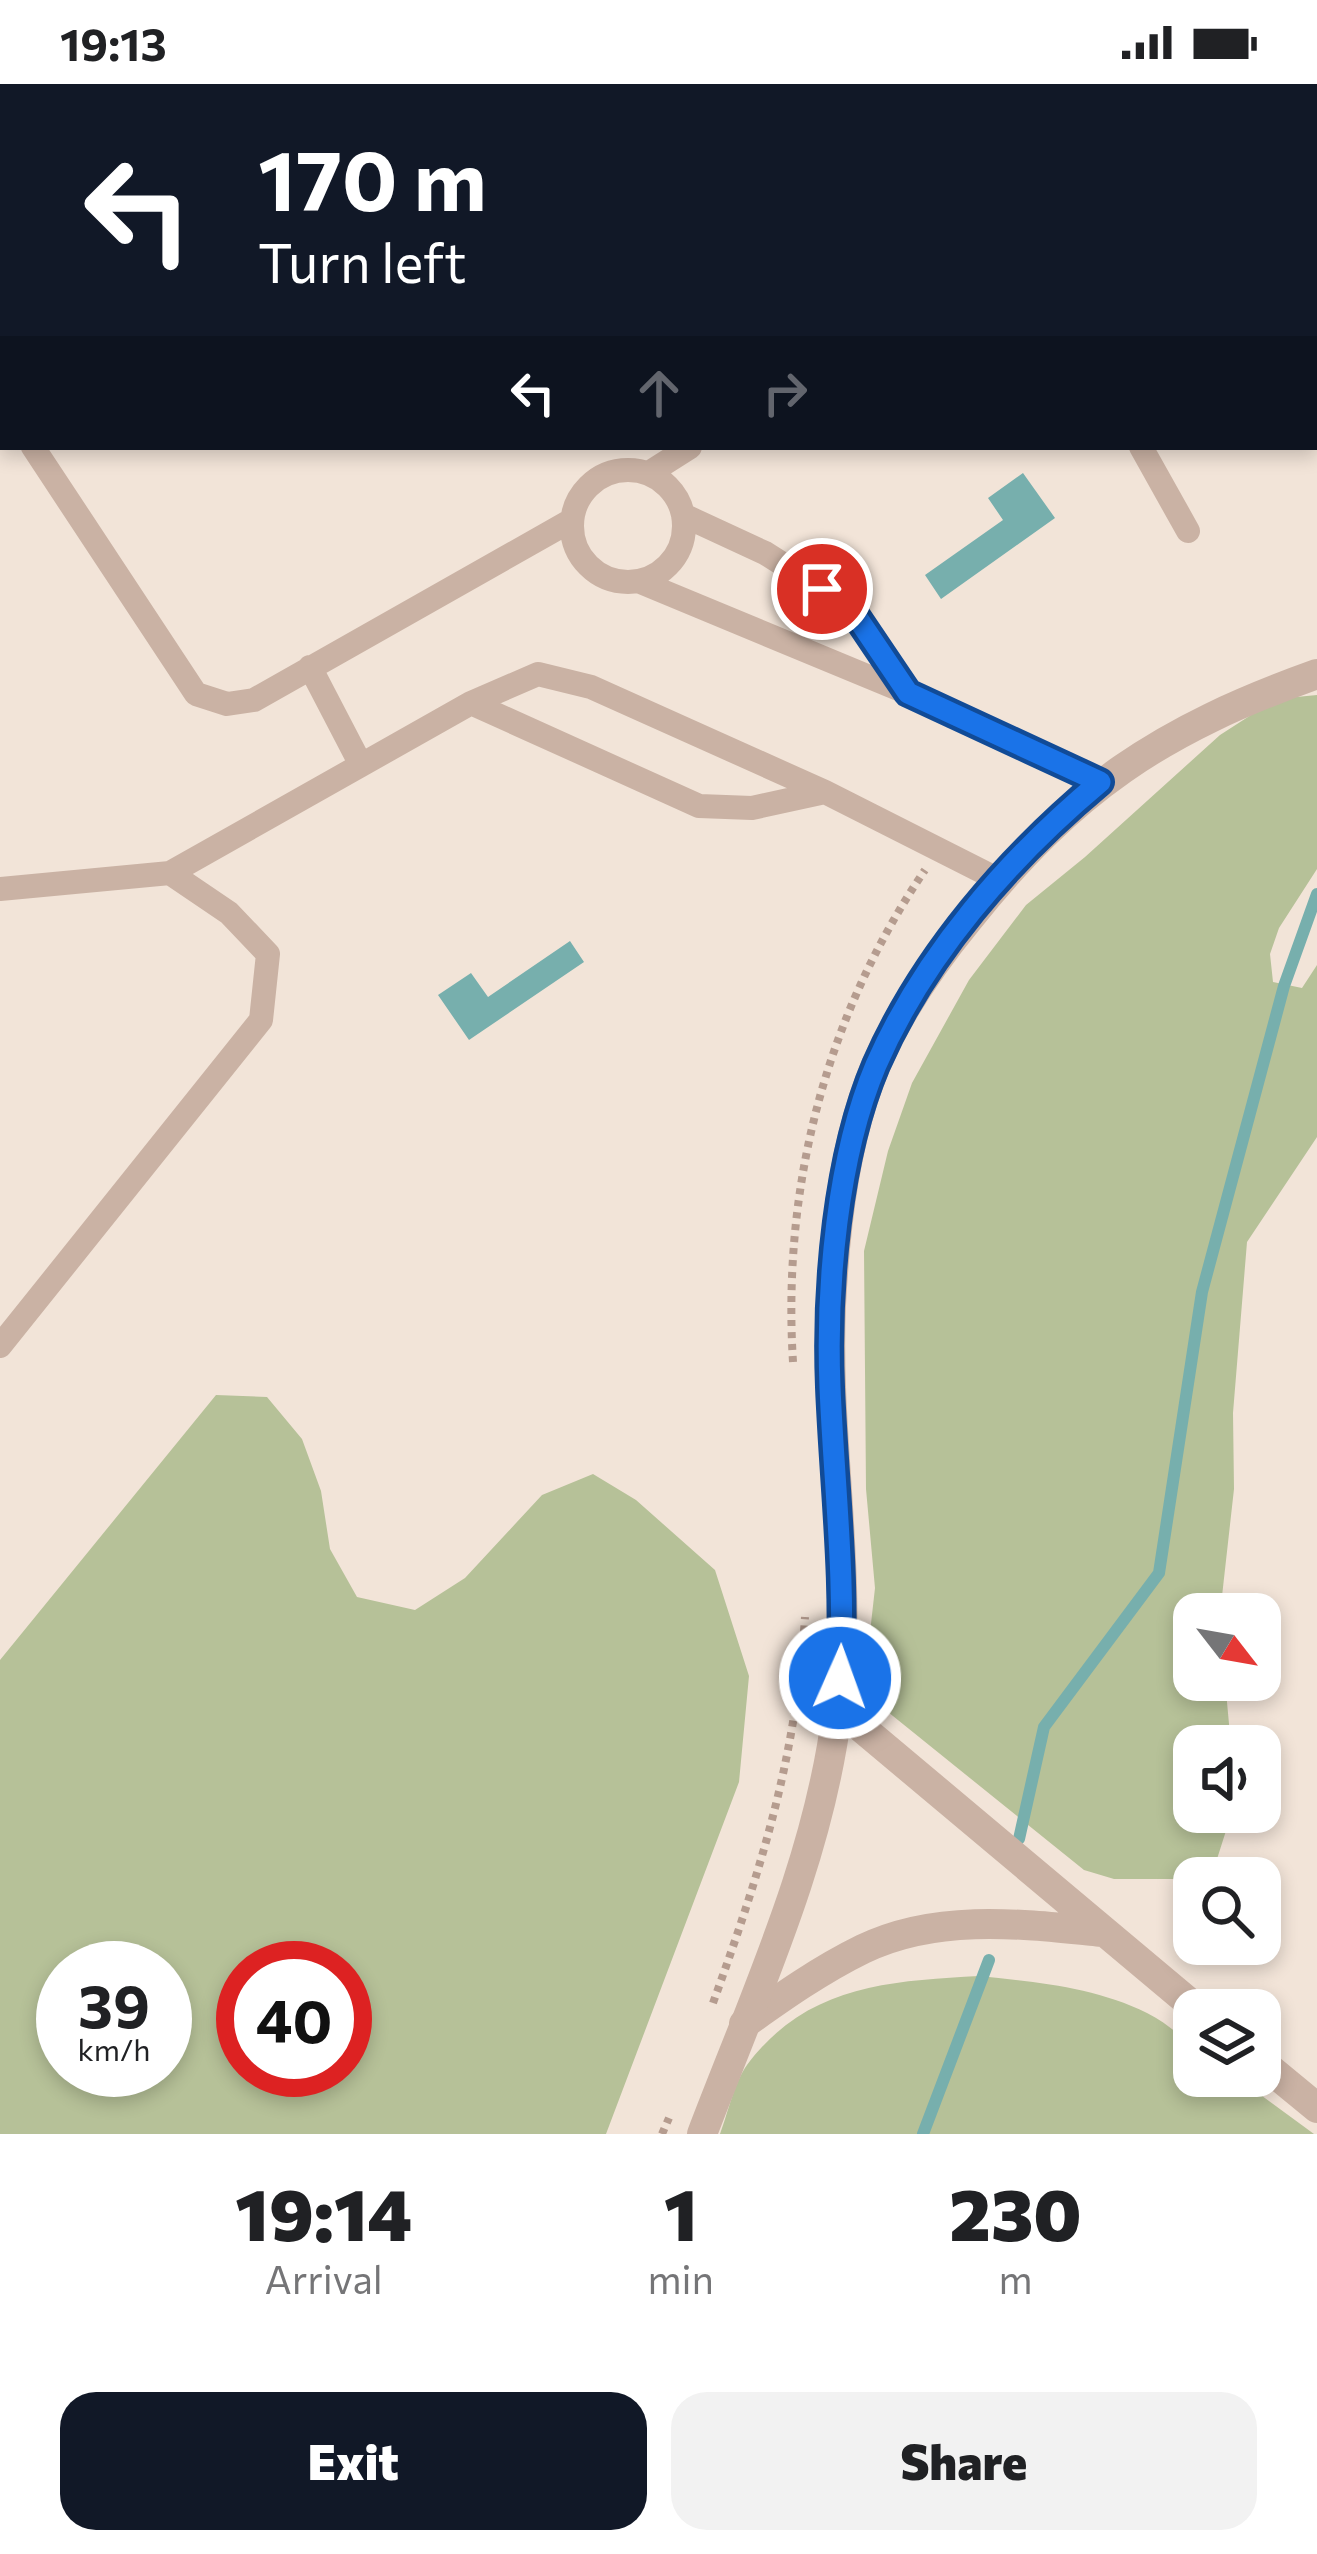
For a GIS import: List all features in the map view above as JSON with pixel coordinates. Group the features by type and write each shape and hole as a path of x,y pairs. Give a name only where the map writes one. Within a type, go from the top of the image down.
{"street":[{"path":"701,2134 808,1848 827,1779 838,1708 842,1555 830,1385 831,1303 854,1135 875,1069 902,1012 933,964 1053,821 1100,782 1168,739 1236,703 1317,674"},
{"path":"838,1708 1173,1990"},
{"path":"744,2024 867,1947 911,1933 1006,1923 1102,1932"},
{"path":"1281,2078 1317,2108"}],"lane":[{"path":"39,450 196,694 227,704 254,700 572,520"},
{"path":"649,473 685,450"},
{"path":"1143,450 1188,530"},
{"path":"908,693 850,607 765,553 683,515 665,483 649,473 631,470 598,478 577,503 572,520 579,553 604,576 638,581 908,693 1100,782"},
{"path":"638,581 668,565 678,551 683,515"},
{"path":"310,668 361,765"},
{"path":"0,889 170,873 471,703 538,674 574,683 825,792 999,880"},
{"path":"471,703 699,806 752,808 825,792"},
{"path":"0,1346 261,1020 268,955 229,913 170,873"}],"path":[{"path":"793,1369 792,1252 814,1116 833,1050 860,986 890,925 939,849"},
{"path":"710,2013 757,1880 784,1779 801,1672 805,1597"},
{"path":"662,2134 670,2114"}],"green space":[{"path":"1317,695 1317,869 1279,928 1270,954 1273,982 1302,988 1317,965 1317,1137 1247,1242 1233,1413 1234,1489 1222,1593 1173,1593 1173,1701 1227,1701 1229,1725 1173,1725 1173,1833 1225,1833 1218,1857 1173,1857 1173,1879 1114,1879 1084,1870 888,1712 865,1677 875,1588 866,1489 864,1251 888,1151 912,1083 969,980 1026,905 1220,735 1276,699"},
{"path":"216,1395 267,1397 302,1439 321,1491 330,1549 357,1597 415,1610 465,1578 542,1495 593,1474 636,1500 715,1570 749,1676 739,1782 606,2134 0,2134 0,1660"},
{"path":"979,1976 1086,1991 1127,2004 1173,2030 1173,2097 1264,2097 1314,2134 720,2134 747,2065 795,2018 851,1993 912,1981"}],"water":[{"path":"1023,473 1055,518 941,599 925,575 1003,520 988,498"},
{"path":"570,941 584,962 469,1040 438,995 471,973 488,997"}],"waterway":[{"path":"1019,1839 1044,1727 1159,1573 1202,1292 1284,986 1317,894"},
{"path":"923,2134 989,1960"}],"route":[{"path":"822,589 850,607 908,693 1100,782 1053,821 933,964 902,1012 875,1069 854,1135 831,1303 830,1385 842,1555 840,1678"}]}
